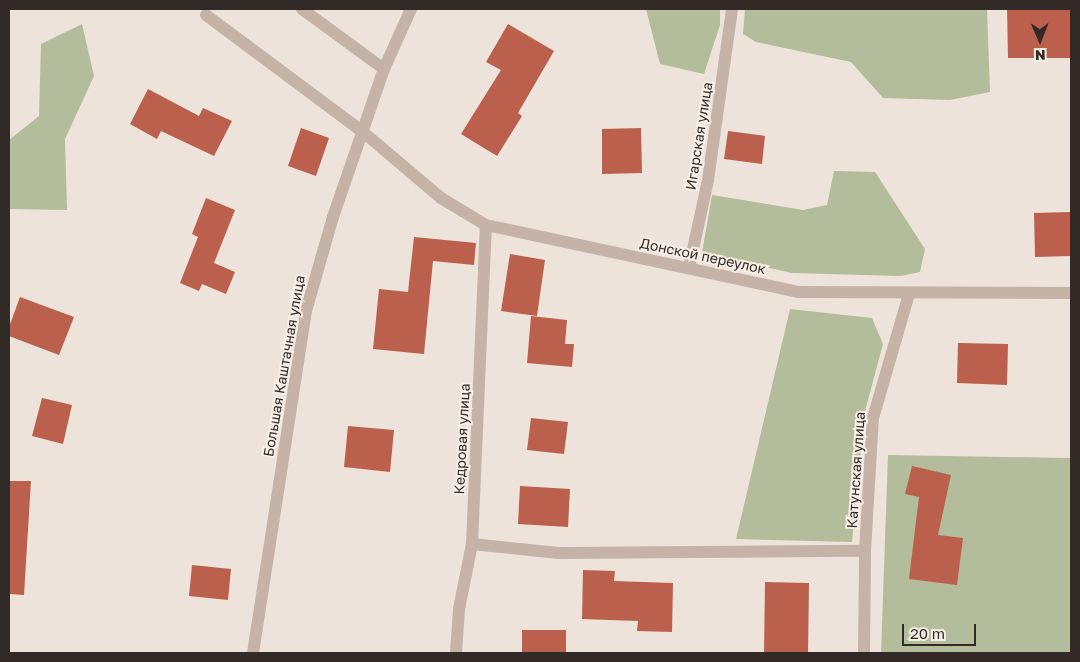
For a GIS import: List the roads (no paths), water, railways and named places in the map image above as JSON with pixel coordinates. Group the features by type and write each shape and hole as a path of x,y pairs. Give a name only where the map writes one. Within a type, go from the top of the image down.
{"street":[{"path":"302,9 384,69"},
{"name":"Большая Каштачная улица","path":"253,653 306,311 330,226 384,69 411,9"},
{"name":"Игарская улица","path":"689,268 708,180 732,9"},
{"name":"Донской переулок","path":"206,15 363,132 441,198 486,225 798,292 910,294 1071,293"},
{"name":"Кедровая улица","path":"456,653 459,609 472,544 486,225"},
{"name":"Катунская улица","path":"864,653 865,551 872,418 910,294"},
{"path":"472,544 559,553 865,551"}]}
